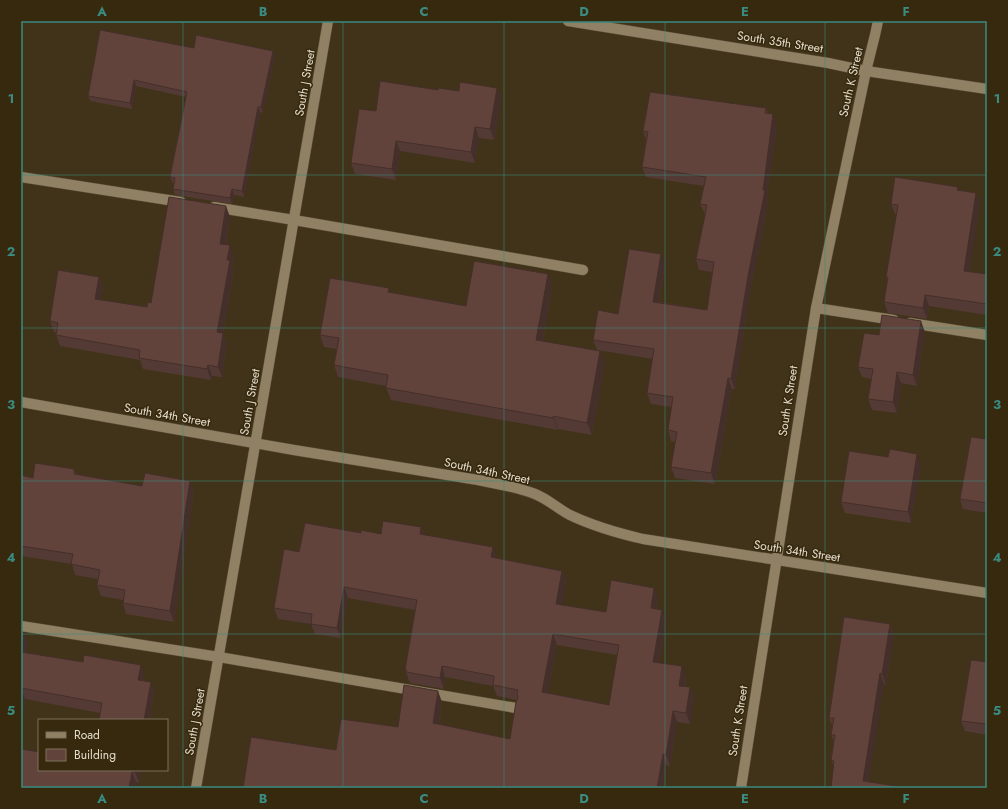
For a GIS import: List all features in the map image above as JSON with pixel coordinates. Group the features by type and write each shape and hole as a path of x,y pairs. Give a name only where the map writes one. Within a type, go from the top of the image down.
{"street":[{"name":"South J Street","path":"196,788 328,21"},
{"name":"South 35th Street","path":"568,21 613,24 821,61 866,71 987,89"},
{"name":"South K Street","path":"741,788 816,308 878,21"},
{"path":"21,177 190,203"},
{"path":"205,206 583,270"},
{"path":"816,308 987,335"},
{"name":"South 34th Street","path":"21,402 504,485 537,495 560,510 590,524 620,534 664,543 987,593"},
{"path":"21,626 219,657 516,708"}],"building":[{"path":"100,30 194,48 196,35 273,51 261,107 258,107 242,191 232,189 230,198 173,189 175,178 170,177 187,92 134,80 130,103 88,96"},
{"path":"380,81 438,90 438,88 459,91 460,82 497,88 490,129 475,127 471,152 396,141 392,169 351,163 359,109 376,111"},
{"path":"650,92 766,108 765,113 773,114 763,190 765,190 748,276 731,379 728,378 711,473 671,467 677,432 668,430 673,397 647,393 654,349 593,340 598,310 618,314 629,249 661,254 653,302 707,310 714,262 696,259 707,205 700,204 706,177 642,167 648,132 643,131"},
{"path":"895,177 958,187 957,190 976,193 964,271 987,274 987,304 925,295 923,308 884,302 888,277 886,277 898,205 891,204"},
{"path":"169,197 226,206 220,244 230,245 227,260 230,260 217,332 223,333 218,367 208,365 207,369 139,358 140,350 56,335 58,323 50,321 58,270 99,277 95,299 147,307 148,302 151,303"},
{"path":"474,261 548,274 536,340 600,351 587,423 386,388 388,375 334,365 339,338 320,335 330,278 389,288 388,292 466,306"},
{"path":"882,315 921,321 913,375 897,372 893,402 868,399 873,369 858,367 864,333 879,335"},
{"path":"971,437 987,439 987,503 960,499"},
{"path":"890,449 917,454 908,512 841,502 849,451 888,457"},
{"path":"35,463 74,469 74,474 142,486 145,473 190,481 170,611 123,603 125,590 97,585 100,570 71,564 73,554 21,546 21,475 33,478"},
{"path":"383,521 421,527 420,534 493,547 491,557 562,571 556,604 606,612 611,580 654,588 651,608 662,610 653,662 682,666 679,686 690,687 686,713 673,711 666,755 663,754 657,788 243,788 251,737 336,750 341,719 398,727 404,685 438,691 433,723 510,739 518,698 518,690 493,685 494,676 442,666 440,678 406,672 407,670 405,670 417,600 344,587 337,628 311,624 312,614 274,608 284,549 299,552 305,523 361,533 361,530 381,534","holes":["553,634 619,645 609,705 542,692"]},
{"path":"844,617 890,624 882,674 880,673 863,781 896,786 896,788 831,788 834,761 831,760 835,735 831,735 834,718 829,718"},
{"path":"21,633 24,633 21,652"},
{"path":"21,652 83,662 84,655 141,665 138,680 151,682 144,719 99,719 102,703 21,688"},
{"path":"971,660 987,662 987,724 961,721"},
{"path":"21,749 38,752 38,771 135,771 132,772 129,788 21,788"}]}
